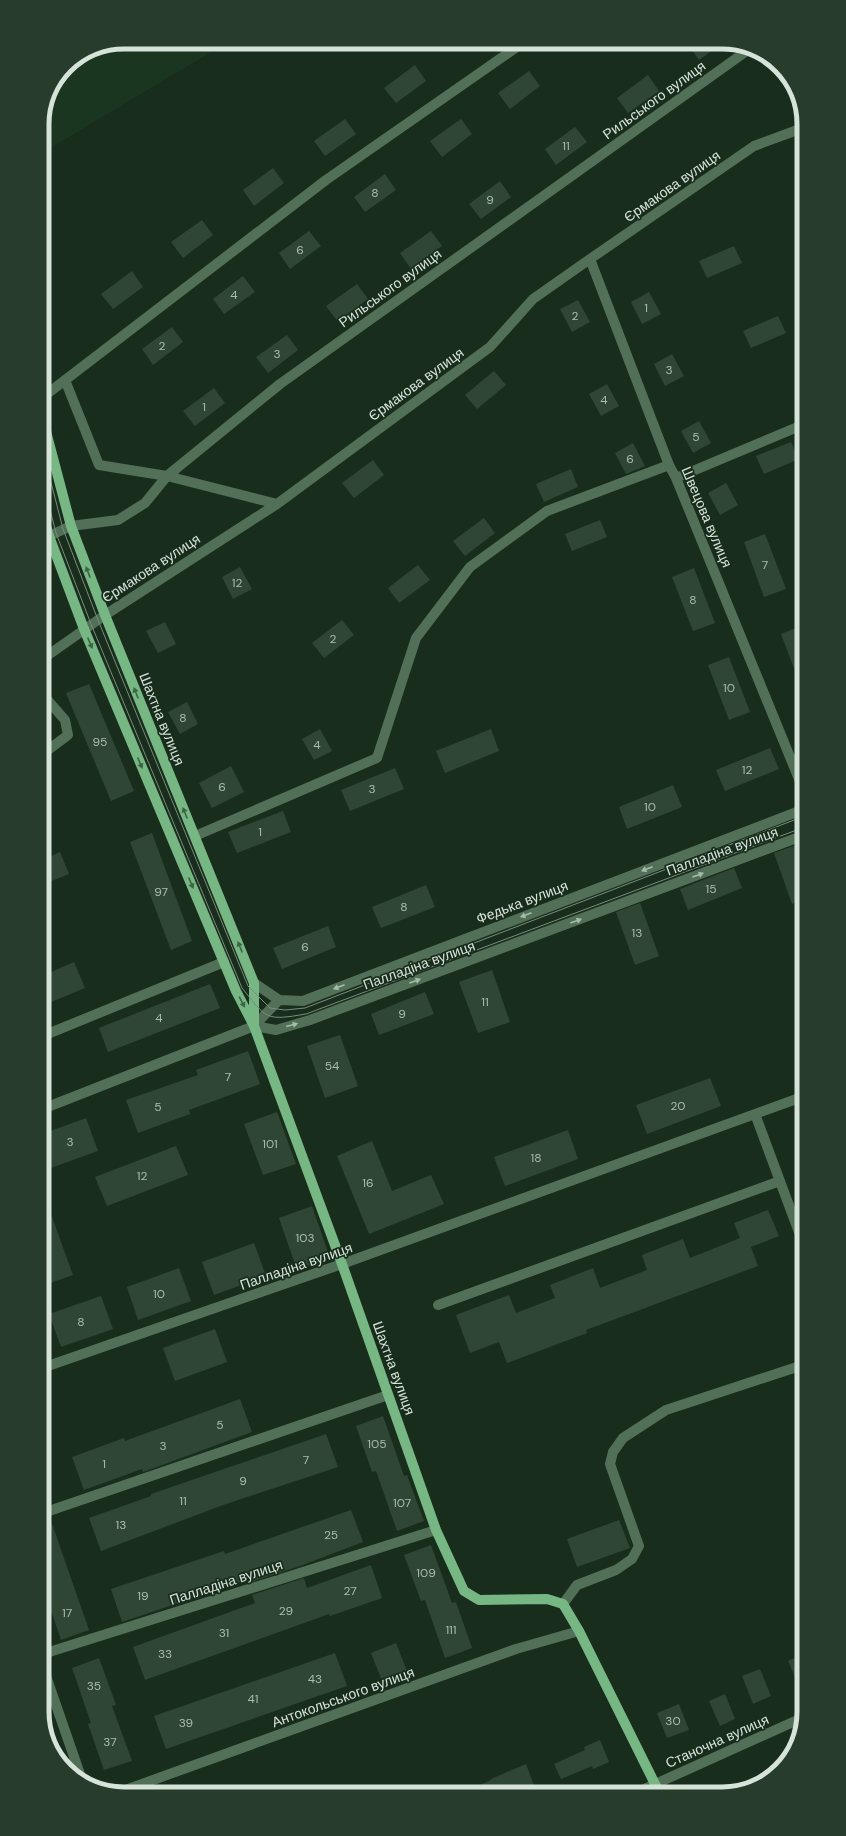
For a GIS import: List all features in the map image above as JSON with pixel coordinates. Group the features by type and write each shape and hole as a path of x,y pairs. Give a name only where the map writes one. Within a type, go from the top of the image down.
{"main road":[{"name":"Шахтна вулиця","path":"49,443 71,526 105,615 254,983 254,1026"},
{"name":"Шахтна вулиця","path":"49,536 84,629 236,991 254,1026 342,1264 436,1530 464,1591 479,1600 547,1599 563,1604"},
{"path":"563,1604 579,1632 656,1787"}],"street":[{"path":"49,392 326,180 514,49"},
{"name":"Рильського вулиця","path":"49,536 71,526 118,520 145,503 168,476 280,384 744,53"},
{"name":"Єрмакова вулиця","path":"49,654 105,615 277,504 490,347 533,299 590,259 754,146 797,130"},
{"name":"Швецова вулиця","path":"590,259 669,465 676,478 797,772"},
{"path":"65,380 99,465 168,476 277,504"},
{"path":"676,478 797,427"},
{"path":"195,836 377,758 416,638 470,567 547,511 669,465"},
{"path":"49,702 65,720 68,735 49,750"},
{"name":"Федька вулиця","path":"278,1000 303,1001 797,812"},
{"name":"Палладіна вулиця","path":"254,1026 276,1030 310,1020 797,838"},
{"path":"49,1034 224,962"},
{"path":"49,1106 254,1026 278,1000 254,983"},
{"name":"Палладіна вулиця","path":"49,1367 342,1264 797,1099"},
{"path":"755,1114 797,1227"},
{"path":"438,1306 780,1181"},
{"path":"563,1604 577,1585 616,1570 632,1559 639,1546 610,1464 613,1452 623,1438 666,1410 797,1367"},
{"path":"49,1511 388,1395"},
{"name":"Палладіна вулиця","path":"49,1652 436,1530"},
{"name":"Антокольського вулиця","path":"134,1787 516,1649 579,1632"},
{"path":"49,1685 79,1773"},
{"name":"Станочна вулиця","path":"656,1787 796,1721"}],"shaded area":[{"path":"119,49 216,49 49,149 49,119 55,95 64,78 78,64 86,59 109,50"}],"building":[{"path":"691,49 714,49 699,60"},
{"path":"415,65 426,81 396,103 384,88"},
{"path":"529,71 540,86 510,109 498,93"},
{"path":"648,75 659,91 628,113 617,98"},
{"path":"345,119 356,134 325,156 314,141"},
{"path":"461,119 472,134 442,157 430,141"},
{"path":"575,127 587,142 556,165 545,149"},
{"path":"273,168 284,183 254,206 243,190"},
{"path":"385,174 396,190 365,212 354,197"},
{"path":"500,181 511,197 481,219 469,204"},
{"path":"202,220 213,235 183,258 171,242"},
{"path":"309,231 321,246 290,269 279,253"},
{"path":"431,231 442,246 411,269 400,253"},
{"path":"734,246 742,263 707,278 699,261"},
{"path":"132,271 143,287 113,309 101,294"},
{"path":"243,276 255,292 224,314 213,299"},
{"path":"357,284 368,299 338,322 326,306"},
{"path":"649,292 661,314 642,324 631,302"},
{"path":"578,300 590,322 572,332 560,309"},
{"path":"778,316 786,333 751,348 743,331"},
{"path":"172,327 183,342 153,365 142,349"},
{"path":"287,335 298,350 268,373 256,357"},
{"path":"672,354 684,376 665,386 654,364"},
{"path":"494,371 506,385 477,409 465,395"},
{"path":"607,384 619,406 601,416 589,394"},
{"path":"214,388 225,403 195,426 183,411"},
{"path":"699,421 711,443 693,453 681,431"},
{"path":"791,442 797,455 797,460 764,474 756,456"},
{"path":"633,443 645,466 626,474 615,453"},
{"path":"373,460 384,475 354,498 342,483"},
{"path":"571,469 578,487 544,502 536,484"},
{"path":"726,483 738,505 720,515 708,493"},
{"path":"484,518 495,533 465,556 453,541"},
{"path":"600,520 607,537 572,551 565,534"},
{"path":"765,534 786,589 764,597 744,542"},
{"path":"418,565 430,580 399,603 388,588"},
{"path":"240,567 252,589 233,599 222,577"},
{"path":"694,568 715,623 693,631 672,577"},
{"path":"342,620 354,635 324,658 312,643"},
{"path":"165,622 176,644 158,653 146,631"},
{"path":"797,628 797,676 781,634"},
{"path":"729,657 750,712 729,720 708,665"},
{"path":"89,684 134,791 111,801 66,693"},
{"path":"187,702 198,724 180,734 168,712"},
{"path":"320,729 332,751 314,760 302,739"},
{"path":"491,729 499,751 445,773 436,751"},
{"path":"770,748 779,769 725,791 716,770"},
{"path":"231,766 244,792 212,808 199,783"},
{"path":"395,768 404,789 350,811 341,790"},
{"path":"673,785 682,807 627,829 619,807"},
{"path":"283,811 291,832 237,853 228,832"},
{"path":"152,833 192,941 171,950 130,842"},
{"path":"797,845 797,902 792,904 774,853"},
{"path":"60,852 69,874 49,882 49,857"},
{"path":"734,868 742,888 688,910 680,889"},
{"path":"426,885 435,907 381,928 372,907"},
{"path":"640,903 659,956 635,965 616,912"},
{"path":"328,926 336,947 282,969 273,948"},
{"path":"74,962 85,988 49,1003 49,973"},
{"path":"492,970 510,1022 478,1033 459,982"},
{"path":"210,984 220,1008 108,1052 99,1028"},
{"path":"425,992 434,1014 379,1035 371,1014"},
{"path":"340,1035 358,1086 325,1098 307,1046"},
{"path":"248,1051 260,1084 189,1110 190,1114 138,1133 126,1100 198,1075 196,1070"},
{"path":"710,1078 721,1106 647,1134 636,1105"},
{"path":"277,1112 296,1164 263,1175 244,1124"},
{"path":"86,1118 98,1151 49,1169 49,1132"},
{"path":"568,1130 578,1159 505,1186 494,1157"},
{"path":"372,1141 392,1191 431,1175 444,1204 369,1234 337,1156"},
{"path":"176,1146 188,1175 107,1206 95,1177"},
{"path":"312,1206 330,1258 297,1270 279,1218"},
{"path":"49,1209 73,1275 49,1284"},
{"path":"768,1210 779,1236 751,1247 758,1266 586,1330 587,1333 507,1363 499,1342 470,1353 456,1315 509,1295 516,1313 555,1298 550,1285 593,1268 600,1288 647,1270 642,1255 683,1239 690,1258 740,1238 734,1223"},
{"path":"254,1243 266,1276 214,1295 202,1262"},
{"path":"179,1268 191,1301 138,1320 127,1287"},
{"path":"101,1296 113,1329 61,1347 49,1314"},
{"path":"215,1329 227,1362 175,1381 163,1348"},
{"path":"240,1399 252,1432 143,1472 142,1469 84,1490 72,1457 124,1438 125,1441"},
{"path":"383,1416 404,1476 407,1475 424,1521 397,1531 376,1471 372,1472 356,1426"},
{"path":"326,1434 338,1467 223,1505 101,1551 89,1518 151,1496 151,1494"},
{"path":"351,1510 363,1542 300,1566 248,1583 247,1580 122,1622 111,1589 224,1551 225,1554"},
{"path":"49,1518 89,1630 61,1640 49,1605"},
{"path":"619,1520 630,1548 577,1567 567,1539"},
{"path":"431,1545 452,1603 456,1602 472,1648 445,1658 425,1600 421,1601 404,1555"},
{"path":"371,1565 382,1598 330,1616 329,1614 145,1680 133,1647 255,1603 252,1595 304,1578 307,1588"},
{"path":"396,1643 407,1671 382,1681 371,1653"},
{"path":"335,1653 347,1686 166,1749 154,1716"},
{"path":"797,1657 797,1682 788,1661"},
{"path":"99,1658 116,1705 112,1706 132,1761 104,1770 88,1724 91,1723 72,1668"},
{"path":"760,1669 771,1696 753,1704 742,1676"},
{"path":"725,1694 735,1719 720,1726 709,1701"},
{"path":"679,1704 689,1730 667,1738 657,1713"},
{"path":"600,1740 609,1762 593,1769 592,1766 561,1779 554,1764 585,1750 584,1747"},
{"path":"526,1764 535,1787 475,1787"}],"tram line":[{"path":"49,474 63,529 98,620 248,986 270,1008 285,1010 305,1008 797,819"},
{"path":"49,506 56,533 91,624 242,988 262,1012 268,1015 282,1017 306,1014 797,830"}]}
